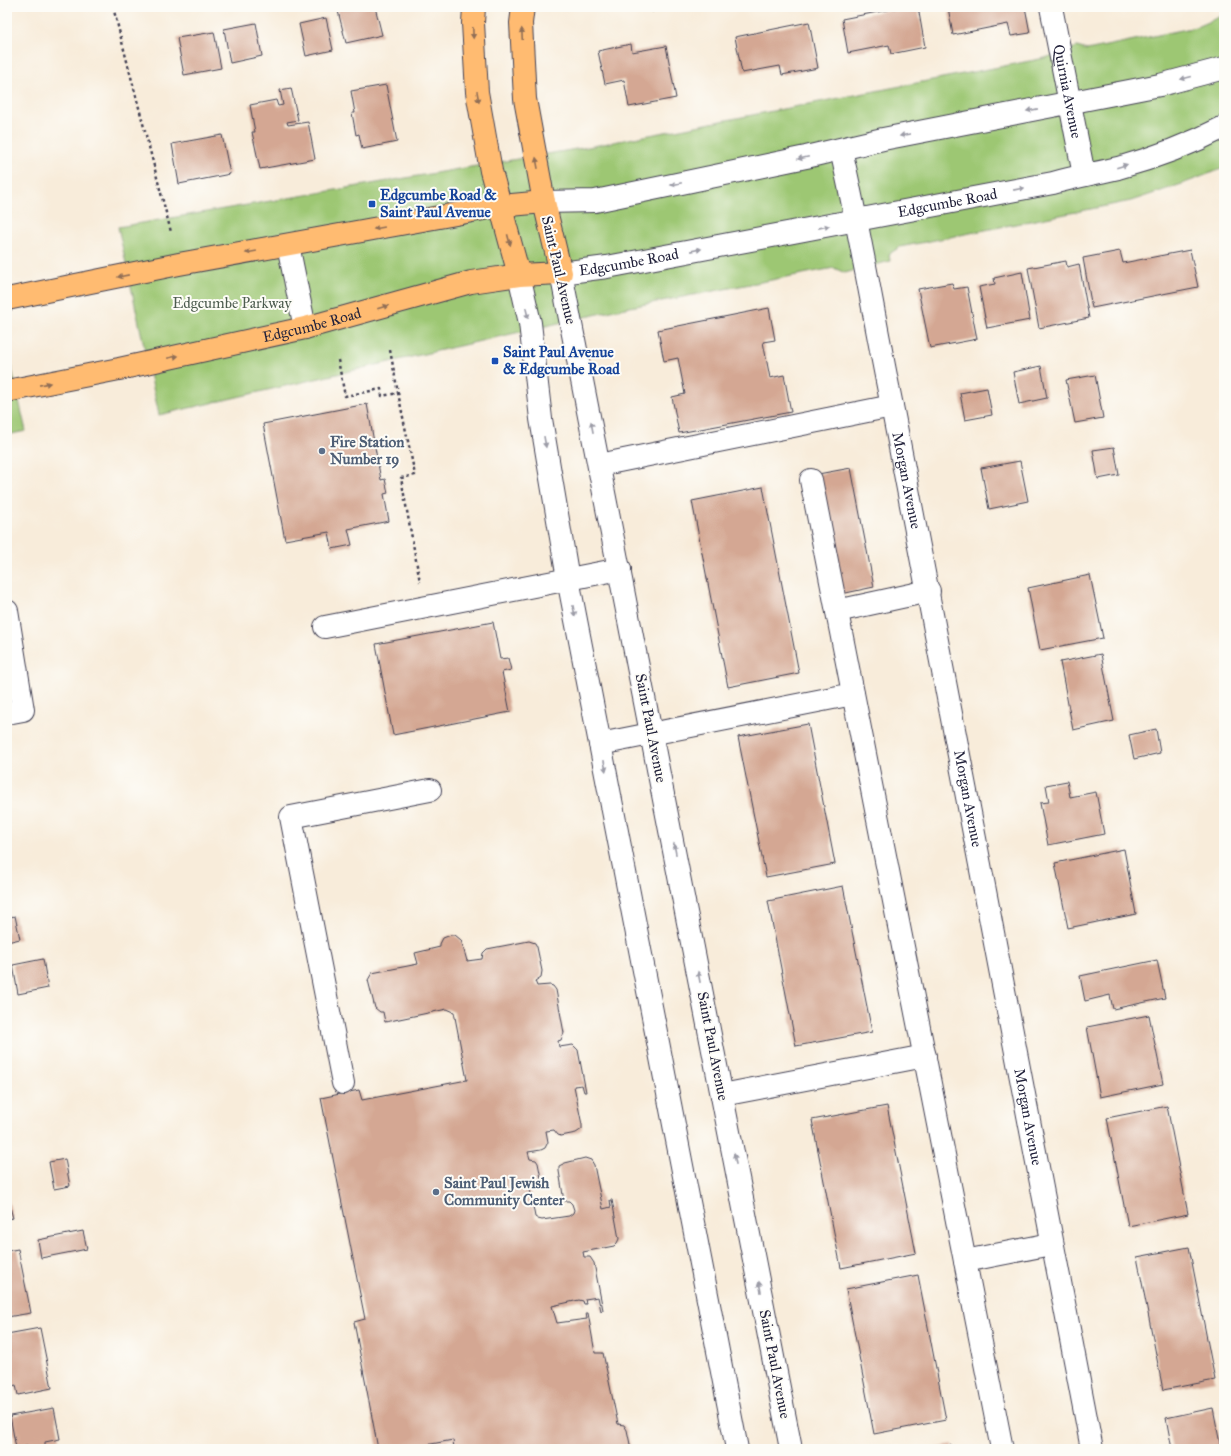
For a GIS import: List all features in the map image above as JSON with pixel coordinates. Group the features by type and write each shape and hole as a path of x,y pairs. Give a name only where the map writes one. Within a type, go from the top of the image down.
{"main road":[{"path":"474,7 473,23 477,92 491,171 519,275"},
{"name":"Saint Paul Avenue","path":"523,7 521,23 525,99 544,202 561,273"},
{"path":"7,299 180,264 500,206 544,202"},
{"name":"Edgcumbe Road","path":"7,391 119,369 305,328 471,282 519,275 561,273"}],"street":[{"name":"Quirnia Avenue","path":"1051,7 1084,175"},
{"path":"544,202 595,201 841,150 884,139 1160,85 1224,68"},
{"name":"Edgcumbe Road","path":"561,273 606,267 1053,183 1119,168 1156,156 1205,137 1224,127"},
{"name":"Morgan Avenue","path":"841,150 857,220 929,591 1051,1244 1092,1449"},
{"path":"288,245 305,328"},
{"name":"Saint Paul Avenue","path":"561,273 792,1449"},
{"path":"519,275 530,323 540,419 568,579 737,1449"},
{"path":"599,466 892,406"},
{"path":"811,480 1002,1449"},
{"path":"325,627 620,569"},
{"path":"837,611 929,591"},
{"path":"7,611 23,710 7,713"},
{"path":"600,744 853,694"},
{"path":"343,1082 292,817 430,790"},
{"path":"722,1095 925,1056"},
{"path":"965,1262 1051,1244"}],"path":[{"path":"113,7 171,232"},
{"path":"390,350 415,475 401,478 424,608"},
{"path":"338,360 345,396 381,389 382,396 398,393"}],"green space":[{"name":"Edgcumbe Parkway","path":"1224,15 1224,168 1182,184 1131,201 900,247 889,254 890,261 845,273 834,268 620,309 159,415 118,227 588,147 1045,58 1077,47 1087,50 1196,27"},
{"path":"7,348 26,431 7,435"}],"building":[{"path":"337,7 375,7 382,35 346,43"},
{"path":"641,7 655,7 653,12"},
{"path":"903,7 918,7 925,47 891,54 889,45 848,53 842,19"},
{"path":"948,7 1025,7 1030,33 1011,36 1008,24 953,35"},
{"path":"326,18 333,50 306,56 299,24"},
{"path":"809,22 818,68 782,75 780,66 742,73 735,37"},
{"path":"256,23 262,56 230,63 224,29"},
{"path":"214,32 221,68 184,75 177,38"},
{"path":"631,44 632,52 666,46 676,98 629,107 624,80 605,84 598,51"},
{"path":"386,85 397,142 362,149 359,134 356,135 352,113 355,113 351,91"},
{"path":"291,88 298,120 287,122 288,125 308,122 315,159 260,169 252,132 255,132 250,105 276,100 278,106 283,105 280,90"},
{"path":"222,135 230,174 179,184 172,144"},
{"path":"1190,250 1198,287 1092,308 1083,258 1120,251 1123,263"},
{"path":"1066,261 1067,267 1079,264 1089,318 1039,328 1028,268"},
{"path":"1022,272 1030,320 987,328 979,287 995,284 994,278"},
{"path":"952,283 954,289 967,287 977,339 930,348 918,289"},
{"path":"769,308 775,340 763,342 770,378 784,375 791,412 679,433 672,397 685,394 678,358 664,361 658,330"},
{"path":"1041,366 1047,398 1019,404 1013,372"},
{"path":"1095,375 1103,418 1075,423 1066,380"},
{"path":"987,388 992,415 965,420 960,393"},
{"name":"Fire Station Number 19","path":"367,404 381,480 385,479 388,493 384,494 389,521 348,529 352,545 332,549 329,532 285,540 263,424"},
{"path":"1114,447 1119,475 1098,479 1093,450"},
{"path":"1020,461 1028,501 989,509 981,468"},
{"path":"851,468 874,587 841,594 818,474"},
{"path":"763,487 799,673 728,687 692,501"},
{"path":"1090,575 1103,638 1040,650 1028,588"},
{"path":"493,622 500,659 508,658 511,670 502,672 510,712 393,735 376,644"},
{"path":"1101,654 1114,721 1073,730 1060,662"},
{"path":"808,724 835,864 766,877 738,737"},
{"path":"1156,729 1160,753 1134,759 1129,735"},
{"path":"1067,781 1070,797 1096,792 1104,834 1048,845 1040,803 1049,802 1046,785"},
{"path":"1124,849 1136,914 1068,928 1055,863"},
{"path":"843,886 872,1032 796,1046 768,901"},
{"path":"15,916 20,939 7,942 7,918"},
{"name":"Saint Paul Jewish Community Center","path":"455,935 461,940 467,961 482,959 483,953 487,949 529,941 535,943 542,971 541,977 535,981 537,986 550,985 556,990 564,1033 561,1040 558,1041 559,1047 573,1045 578,1050 586,1092 584,1092 582,1085 574,1086 582,1129 576,1133 561,1136 554,1130 546,1131 548,1142 545,1148 528,1152 530,1159 536,1160 538,1163 541,1178 540,1182 529,1185 535,1217 542,1220 569,1216 574,1210 569,1201 564,1201 559,1166 585,1158 591,1160 594,1165 603,1209 611,1207 610,1200 612,1200 619,1239 617,1243 614,1246 583,1252 584,1257 590,1257 594,1263 603,1310 601,1311 598,1297 585,1299 586,1304 579,1300 552,1306 557,1323 587,1319 586,1313 588,1313 595,1353 603,1353 618,1424 624,1425 627,1430 631,1449 454,1449 453,1440 404,1449 378,1449 354,1322 365,1319 321,1098 359,1090 362,1100 467,1080 454,1012 447,1009 385,1022 383,1012 380,1012 375,1008 368,980 372,973 418,964 415,953 440,947 443,938"},
{"path":"43,959 48,988 18,994 13,965"},
{"path":"1157,960 1165,998 1113,1009 1110,995 1085,1001 1080,976"},
{"path":"1149,1015 1163,1084 1100,1097 1087,1027"},
{"path":"887,1106 916,1253 841,1268 812,1120"},
{"path":"1167,1106 1188,1214 1128,1226 1107,1118"},
{"path":"65,1159 70,1186 54,1189 49,1162"},
{"path":"7,1196 13,1218 7,1219"},
{"path":"83,1231 87,1249 41,1258 38,1240"},
{"path":"1189,1247 1215,1380 1163,1390 1137,1257"},
{"path":"18,1249 31,1313 7,1317 7,1251"},
{"path":"918,1275 946,1420 874,1434 846,1289"},
{"path":"40,1328 52,1388 18,1395 16,1385 7,1387 7,1355 10,1354 7,1334"},
{"path":"54,1408 60,1439 45,1442 45,1449 28,1449 27,1446 16,1448 10,1416"},
{"path":"1213,1408 1221,1449 1172,1449 1166,1418"},
{"path":"952,1445 952,1449 935,1449 935,1448"}],"place":[{"name":"Edgcumbe Road & Saint Paul Avenue","path":"372,204"},
{"name":"Saint Paul Avenue & Edgcumbe Road","path":"495,361"},
{"name":"Fire Station Number 19","path":"322,451"},
{"name":"Saint Paul Jewish Community Center","path":"436,1192"}]}
